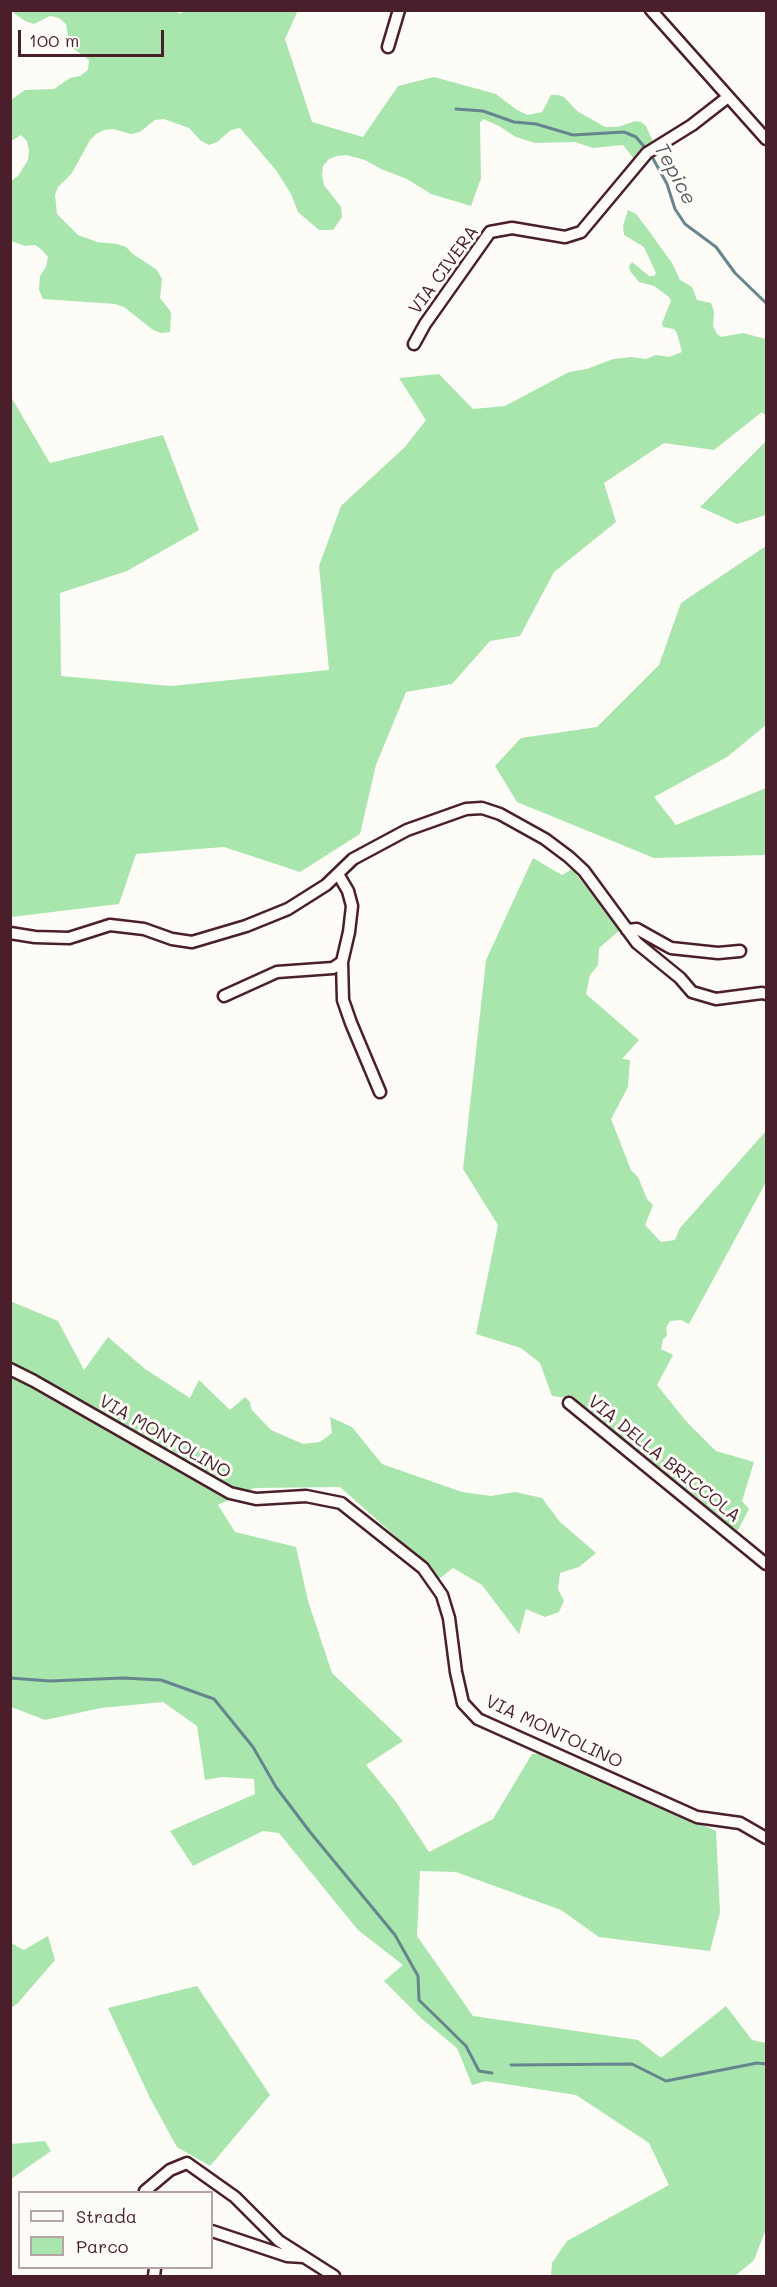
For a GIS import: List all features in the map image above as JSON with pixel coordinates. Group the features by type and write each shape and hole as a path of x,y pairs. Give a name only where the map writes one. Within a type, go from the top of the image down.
{"street":[{"path":"388,47 399,10"},
{"path":"651,10 766,139"},
{"name":"VIA CIVERA","path":"414,344 424,324 490,232 512,228 564,237 581,232 649,152 692,125 728,97"},
{"path":"10,933 35,937 69,938 110,925 144,929 172,939 192,942 246,926 288,909 327,885 353,859 407,830 466,809 482,808 509,819 545,839 569,857 584,871 637,943 680,978 692,992 716,999 766,994"},
{"path":"338,874 348,891 352,906 342,962 343,1000 380,1092"},
{"path":"627,930 637,929 671,948 718,953 740,951"},
{"path":"224,996 277,972 333,968 342,962"},
{"name":"VIA MONTOLINO","path":"10,1369 230,1493 256,1499 306,1496 341,1503 423,1568 442,1595 449,1618 456,1672 464,1703 478,1719 697,1817 740,1823 766,1838"},
{"name":"VIA DELLA BRICCOLA","path":"569,1403 766,1564"},
{"path":"145,2191 170,2170 187,2163 235,2197 279,2241 333,2277"},
{"path":"213,2231 287,2256 303,2257"}],"green space":[{"path":"176,10 179,14 187,10 298,10 285,39 312,122 363,137 398,86 434,77 496,94 517,110 528,115 542,112 551,95 558,95 564,97 577,111 605,127 618,127 635,121 641,122 646,126 654,144 635,160 623,145 593,148 575,142 535,143 516,137 483,119 480,123 481,178 471,206 431,194 407,179 365,160 346,155 338,156 329,159 323,166 322,175 324,185 341,207 342,217 333,230 319,230 298,212 291,194 276,170 240,128 231,130 217,142 209,145 201,141 189,128 164,119 155,120 140,132 131,134 113,129 104,130 90,140 72,173 58,187 55,195 57,214 78,235 97,242 126,247 157,270 162,279 160,298 171,312 170,332 161,333 153,330 124,307 115,304 43,299 39,290 40,276 46,267 48,257 35,245 25,246 11,241 11,181 18,176 28,160 29,151 27,141 21,135 11,141 11,100 25,90 54,89 70,78 80,76 88,70 89,60 74,49 69,42 66,24 59,18 50,16 34,24 25,21 11,11"},
{"path":"628,210 636,214 646,227 672,263 680,280 692,287 697,300 711,303 714,312 713,326 717,334 721,337 743,333 766,339 766,416 762,412 714,450 664,443 604,483 616,522 554,572 520,636 490,641 452,684 406,692 376,765 360,834 300,872 224,847 136,854 119,904 11,917 11,397 50,463 163,435 199,530 127,571 60,593 61,676 171,686 329,670 319,566 341,506 405,447 426,420 399,378 439,374 473,409 505,406 569,372 587,369 613,359 632,357 646,359 656,355 669,357 682,352 677,333 674,329 663,327 662,323 671,301 669,297 654,286 639,282 630,271 629,266 632,262 649,276 654,276 656,273 644,247 624,235 623,226"},
{"path":"766,441 766,515 737,524 700,507"},
{"path":"766,546 766,725 727,757 654,797 676,825 766,788 766,855 654,858 517,802 495,766 521,738 597,727 659,665 681,603"},
{"path":"533,858 562,875 572,869 620,930 599,948 598,965 590,975 586,994 639,1040 622,1059 630,1060 628,1087 611,1119 631,1170 638,1177 647,1199 653,1205 645,1225 661,1242 675,1240 680,1228 766,1131 766,1182 689,1324 681,1320 670,1321 666,1328 667,1336 663,1339 661,1349 673,1355 657,1385 685,1420 716,1451 754,1462 742,1501 749,1509 737,1532 598,1419 567,1398 552,1396 540,1363 521,1348 476,1334 498,1225 463,1169 486,960"},
{"path":"10,1301 58,1321 84,1370 108,1337 145,1369 190,1398 199,1380 230,1410 245,1397 250,1402 251,1409 271,1430 303,1444 320,1442 332,1433 330,1417 352,1427 382,1464 462,1492 491,1496 515,1492 542,1498 560,1522 596,1553 579,1567 560,1573 558,1589 564,1601 559,1612 545,1617 526,1609 519,1634 482,1585 453,1568 439,1579 412,1551 340,1487 254,1488 218,1505 235,1532 296,1547 308,1601 332,1673 403,1741 366,1765 396,1802 429,1852 493,1819 532,1754 541,1754 716,1831 720,1912 710,1951 599,1937 561,1910 456,1872 420,1871 417,1936 473,2016 638,2040 661,2058 726,2006 752,2040 766,2043 766,2229 754,2260 735,2276 551,2276 552,2263 567,2241 669,2185 649,2143 576,2095 486,2081 472,2085 457,2048 422,2019 384,1981 403,1965 358,1930 279,1833 263,1831 193,1866 170,1831 255,1794 254,1779 222,1777 205,1780 197,1726 163,1702 101,1708 45,1720 11,1707"},
{"path":"48,1936 55,1960 11,2008 11,1943 24,1950"},
{"path":"197,1986 270,2095 210,2166 177,2147 150,2098 108,2008"},
{"path":"45,2141 51,2151 11,2179 11,2144"}],"waterway":[{"name":"Tepice","path":"456,109 483,111 514,122 536,124 573,135 624,132 636,137 647,150"},
{"name":"Tepice","path":"651,155 667,184 675,209 685,224 716,247 735,273 766,303"},
{"path":"10,1678 50,1681 123,1678 161,1680 214,1699 253,1747 276,1787 310,1832 395,1935 418,1976 419,2000 466,2046 479,2071 492,2073"},
{"path":"511,2065 632,2064 666,2081 757,2063 766,2064"}]}
